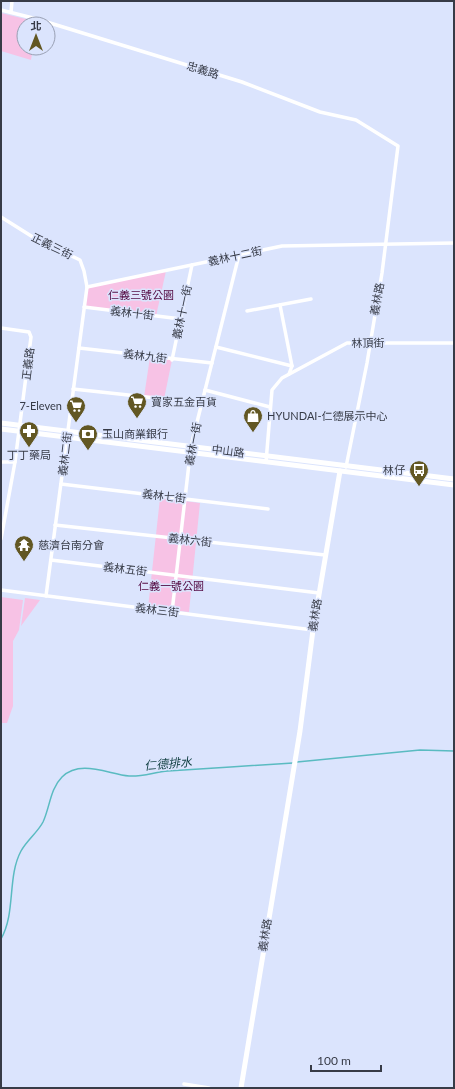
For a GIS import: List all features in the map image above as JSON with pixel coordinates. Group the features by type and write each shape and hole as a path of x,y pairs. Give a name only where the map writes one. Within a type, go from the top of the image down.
{"main road":[{"name":"中山路","path":"1,423 454,479"},
{"name":"中山路","path":"1,429 454,485"},
{"name":"義林路","path":"241,1088 300,731 313,630 340,471"}],"street":[{"path":"11,12 12,1"},
{"name":"忠義路","path":"1,10 242,82 320,112 356,120 398,146"},
{"name":"義林路","path":"347,466 386,245 398,146"},
{"name":"正義三街","path":"1,218 36,239 80,260 84,271 86,288"},
{"name":"義林十二街","path":"86,288 282,246 454,244"},
{"name":"義林一街","path":"172,612 191,446 239,255"},
{"name":"義林十一街","path":"172,360 192,265"},
{"name":"義林二街","path":"46,596 86,288"},
{"path":"247,311 311,299"},
{"path":"216,347 292,366 280,305"},
{"name":"義林十街","path":"84,307 181,319"},
{"name":"正義路","path":"1,328 29,332 31,334 20,425"},
{"name":"林頂街","path":"266,462 272,390 282,378 347,343 454,343"},
{"name":"義林九街","path":"79,348 172,360 212,363"},
{"name":"林頂街","path":"289,374 292,366"},
{"path":"73,389 202,403"},
{"path":"205,390 270,406"},
{"path":"1,539 20,425"},
{"path":"1,462 15,462"},
{"path":"340,471 347,466"},
{"name":"義林七街","path":"61,484 268,509"},
{"name":"義林六街","path":"55,525 325,555"},
{"name":"義林五街","path":"51,560 319,593"},
{"name":"義林三街","path":"1,590 313,630"},
{"path":"184,1084 210,1088"}],"green space":[{"path":"1,13 16,17 16,56 1,51"},
{"path":"18,56 32,56 31,60"},
{"name":"仁義三號公園","path":"166,271 156,316 84,307 87,287"},
{"path":"150,357 172,360 164,399 144,397"},
{"name":"仁義一號公園","path":"160,498 200,503 189,612 148,608"},
{"path":"1,597 23,600 19,630 13,641 13,706 7,723 1,723"},
{"path":"25,598 40,600 21,626"}],"waterway":[{"name":"仁德排水","path":"297,762 420,750 454,751"},
{"name":"仁德排水","path":"1,939 6,929 14,872 21,851 43,822 58,782 69,772 86,768 134,776 168,771 293,763"}],"place":[{"name":"寶家五金百貨","path":"137,419"},
{"name":"7-Eleven","path":"76,423"},
{"name":"HYUNDAI-仁德展示中心","path":"253,433"},
{"name":"丁丁藥局","path":"29,448"},
{"name":"玉山商業銀行","path":"88,451"},
{"name":"林仔","path":"419,487"},
{"name":"慈濟台南分會","path":"24,562"}]}
